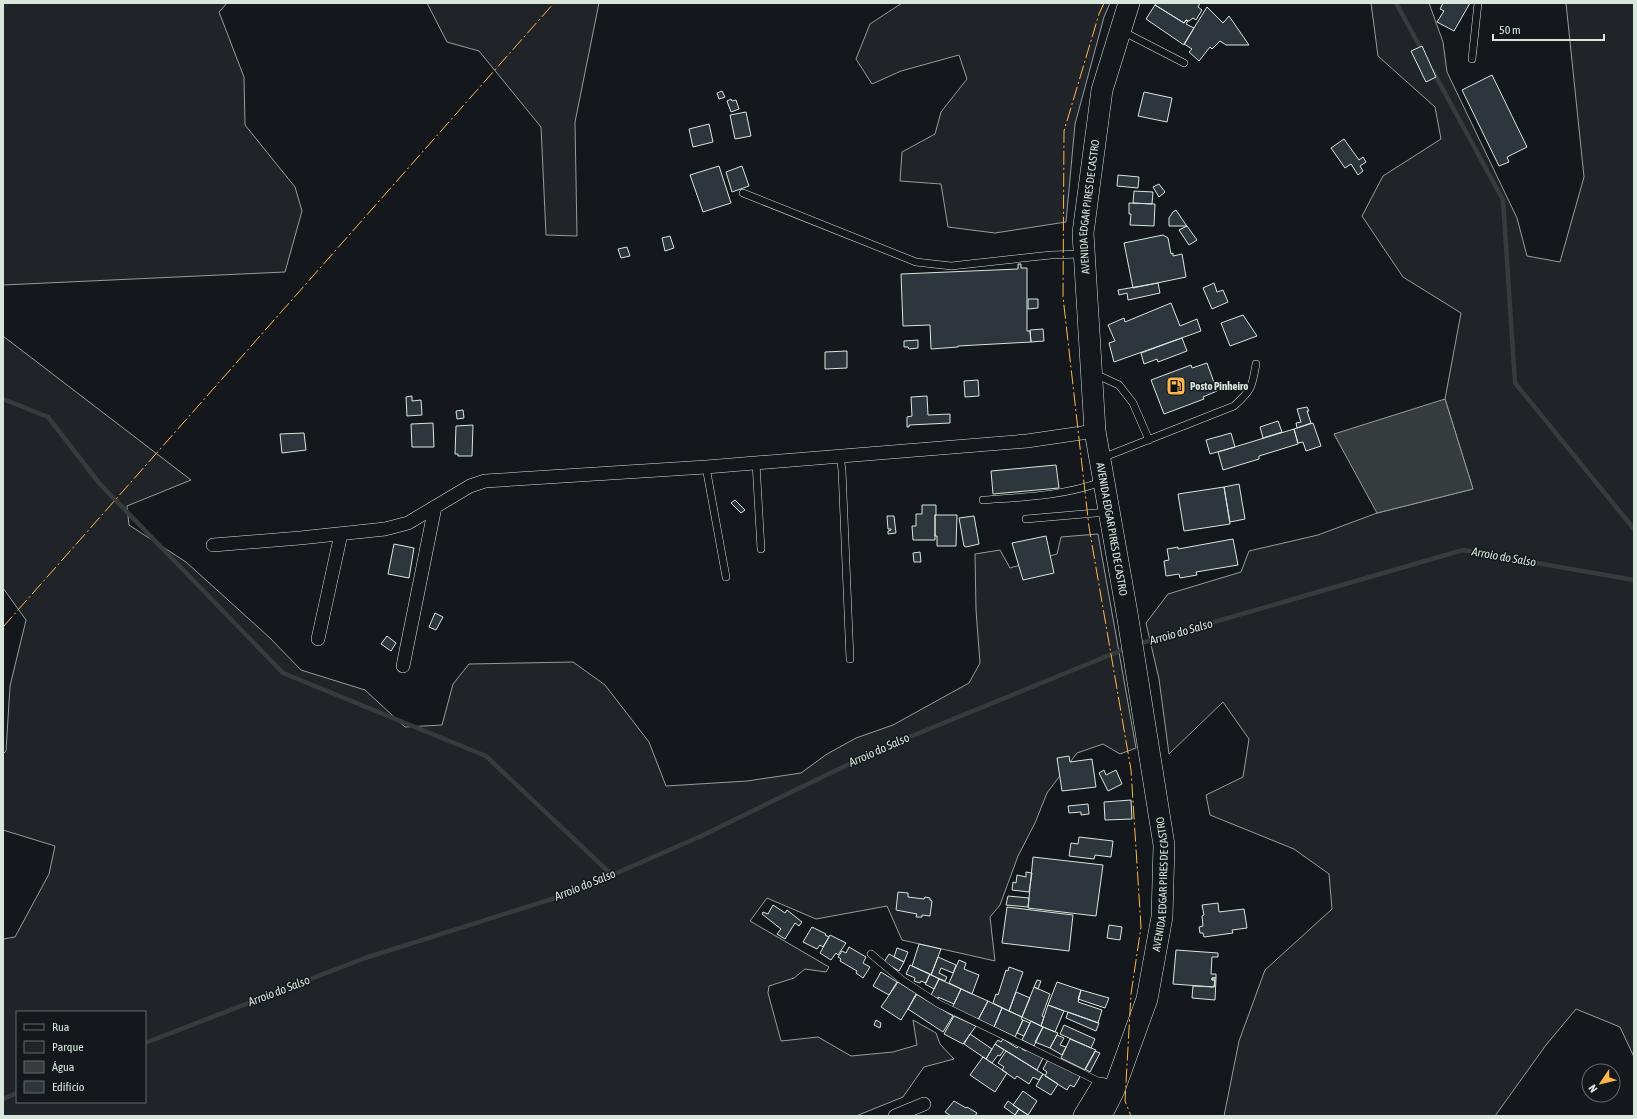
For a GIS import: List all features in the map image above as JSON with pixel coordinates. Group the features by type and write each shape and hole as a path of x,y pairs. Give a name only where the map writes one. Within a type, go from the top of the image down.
{"main road":[{"name":"AVENIDA EDGAR PIRES DE CASTRO","path":"1101,1116 1114,1090 1147,999 1162,917 1164,845 1131,636 1095,432 1083,233 1102,90 1129,3"},
{"name":"AVENIDA EDGAR PIRES DE CASTRO","path":"1084,1116 1104,1084 1128,1052"}],"street":[{"path":"214,545 385,529 408,523 470,486 485,481 756,463 1027,441 1095,432"},
{"path":"403,666 436,507"},
{"path":"318,640 342,534"},
{"path":"895,1116 924,1104"}],"lane":[{"path":"1472,59 1478,3"},
{"path":"1120,31 1184,64"},
{"path":"743,193 916,262 951,266 1051,255 1084,254"},
{"path":"1100,458 1234,406 1247,394 1252,386 1256,364"},
{"path":"1091,372 1119,385 1133,403 1149,440"},
{"path":"840,456 842,470 850,659"},
{"path":"756,463 761,549"},
{"path":"706,467 726,577"},
{"path":"983,500 1050,495 1088,487 1104,481"},
{"path":"1026,518 1109,512"},
{"path":"871,954 902,980 939,1004 1104,1084"}],"green space":[{"path":"3,3 227,3 219,12 244,77 245,125 295,187 302,211 285,272 3,285"},
{"path":"427,3 599,3 575,122 577,236 546,235 541,127 479,51 447,42"},
{"path":"902,3 1110,3 1104,17 1075,124 1066,222 995,233 948,227 941,184 900,181 902,152 935,134 941,112 967,79 959,55 901,71 872,84 856,59 870,24"},
{"path":"1371,3 1429,3 1443,42 1447,72 1517,218 1527,256 1560,262 1584,177 1566,3 1634,3 1634,1057 1620,1027 1576,1009 1546,1045 1495,1116 1224,1116 1239,1041 1265,970 1332,909 1329,874 1294,849 1210,815 1206,795 1243,777 1249,739 1223,702 1169,754 1159,679 1146,623 1168,594 1241,572 1249,551 1318,535 1377,513 1473,489 1445,399 1461,313 1403,277 1362,216 1383,176 1441,139 1435,107 1378,56"},
{"path":"3,336 191,480 127,506 129,525 186,562 270,638 301,670 365,690 405,727 442,725 453,684 469,664 573,662 605,685 649,742 666,786 747,781 801,773 827,754 856,738 893,725 969,683 980,663 976,610 975,554 1000,550 1010,568 1057,554 1061,537 1098,534 1136,748 1120,754 1103,744 1077,753 1047,793 1035,823 1018,856 1000,905 990,917 995,961 902,940 887,906 816,919 767,898 750,921 829,967 826,972 805,969 794,978 769,986 768,993 781,1041 818,1037 851,1056 893,1052 917,1045 913,1020 936,1033 940,1044 954,1059 924,1067 903,1097 856,1116 3,1116 3,939 15,937 49,874 55,846 3,830 3,754 6,751 10,686 26,620 3,588"}],"water":[{"path":"1445,399 1473,489 1377,513 1334,434"}],"building":[{"path":"1156,3 1200,3 1198,7 1202,10 1196,20 1193,18 1189,21 1186,20 1184,23 1155,5"},
{"path":"1443,3 1470,3 1454,31 1437,22 1444,11 1440,9"},
{"path":"1155,5 1184,23 1186,20 1188,21 1186,24 1194,28 1184,45 1146,19"},
{"path":"1207,7 1223,23 1229,16 1249,45 1226,45 1220,41 1212,49 1210,47 1199,61 1189,52 1192,49 1184,44"},
{"path":"1422,46 1436,77 1426,82 1411,51"},
{"path":"1492,75 1527,147 1507,157 1509,162 1499,166 1462,90"},
{"path":"722,91 725,97 719,99 717,93"},
{"path":"1144,92 1172,98 1167,122 1138,116"},
{"path":"731,99 732,101 736,100 739,109 731,112 727,101"},
{"path":"746,112 751,136 735,139 730,115"},
{"path":"709,124 713,142 693,147 689,129"},
{"path":"1344,139 1359,160 1363,157 1366,162 1360,166 1363,171 1358,175 1351,164 1345,168 1331,148"},
{"path":"719,166 731,203 703,212 690,175"},
{"path":"742,166 749,186 732,192 726,172"},
{"path":"1118,175 1139,177 1138,188 1117,186"},
{"path":"1159,184 1165,192 1159,197 1153,187"},
{"path":"1134,191 1153,192 1152,204 1133,203"},
{"path":"1129,203 1155,204 1154,226 1130,225 1131,214 1129,214"},
{"path":"1176,210 1187,226 1169,226 1169,218"},
{"path":"1187,226 1197,240 1189,245 1179,230"},
{"path":"1163,235 1168,238 1171,254 1173,253 1173,256 1182,254 1186,277 1133,288 1124,243"},
{"path":"670,236 674,248 665,251 662,238"},
{"path":"627,247 630,256 621,258 618,249"},
{"path":"1018,264 1021,264 1021,268 1027,268 1027,331 1030,331 1031,342 931,349 930,325 903,326 901,274 1018,269"},
{"path":"1158,283 1160,293 1128,300 1127,293 1119,295 1118,290"},
{"path":"1214,283 1217,292 1223,290 1228,302 1212,309 1203,288"},
{"path":"1028,299 1038,299 1038,308 1028,309"},
{"path":"1171,303 1180,326 1197,319 1201,331 1114,362 1109,343 1115,341 1108,325 1124,318 1125,322"},
{"path":"1243,315 1257,336 1230,346 1221,323"},
{"path":"1043,329 1044,341 1031,342 1030,330"},
{"path":"1182,338 1187,351 1158,362 1157,359 1144,364 1141,353"},
{"path":"918,340 918,348 909,349 908,347 904,347 904,341"},
{"path":"847,351 847,368 825,369 825,352"},
{"path":"1207,363 1217,391 1203,397 1204,399 1164,414 1151,380 1191,365 1192,368"},
{"path":"978,380 979,396 965,397 964,381"},
{"path":"412,396 412,401 421,400 422,415 407,416 406,397"},
{"path":"927,396 928,415 950,414 950,423 909,425 909,427 907,427 907,417 912,416 911,397"},
{"path":"1307,407 1311,423 1297,428 1296,423 1301,422 1297,409"},
{"path":"463,410 464,418 457,419 456,411"},
{"path":"1278,421 1282,432 1263,438 1260,427"},
{"path":"433,423 434,447 412,447 411,424"},
{"path":"1313,423 1321,446 1306,451 1303,442 1298,443 1294,429"},
{"path":"473,425 472,456 458,456 458,454 455,454 456,426"},
{"path":"1294,429 1298,444 1259,456 1259,459 1223,470 1218,452"},
{"path":"304,433 306,450 282,453 280,434"},
{"path":"1231,433 1235,447 1210,454 1206,440"},
{"path":"1056,465 1059,488 993,494 991,471"},
{"path":"1239,484 1245,519 1230,522 1224,487"},
{"path":"1224,487 1230,524 1184,531 1178,494"},
{"path":"735,500 745,510 741,513 731,503"},
{"path":"922,505 936,505 935,540 913,540 912,526 916,526 916,514 922,514"},
{"path":"935,515 957,515 956,546 937,546 937,536 935,536"},
{"path":"887,516 894,516 896,533 888,534 888,531 891,529 888,529"},
{"path":"974,516 979,544 966,547 964,546 959,518"},
{"path":"1046,536 1054,573 1023,580 1012,543"},
{"path":"1233,539 1238,565 1196,572 1197,575 1180,578 1179,574 1166,576 1164,561 1169,560 1167,549 1178,547 1178,549"},
{"path":"394,544 414,548 409,578 388,574"},
{"path":"920,552 921,562 914,562 913,553"},
{"path":"435,613 443,617 436,630 429,627"},
{"path":"387,636 396,643 391,651 381,644"},
{"path":"1069,756 1070,762 1092,759 1096,787 1062,791 1057,758"},
{"path":"1104,770 1106,775 1116,770 1122,784 1108,791 1099,773"},
{"path":"1131,800 1132,819 1105,820 1104,802"},
{"path":"1088,804 1089,814 1081,815 1081,812 1069,813 1068,806"},
{"path":"1079,837 1113,841 1111,857 1095,855 1094,859 1069,856 1071,843 1078,844"},
{"path":"1033,857 1103,865 1096,916 1028,908"},
{"path":"1026,872 1032,873 1029,892 1012,890 1013,882 1016,883 1017,875 1026,877"},
{"path":"898,892 908,893 908,897 924,899 925,897 930,898 932,901 930,916 922,915 922,917 916,917 917,914 896,910"},
{"path":"1008,896 1029,898 1028,907 1006,905"},
{"path":"1218,903 1219,912 1244,909 1247,928 1232,930 1233,933 1204,937 1203,933 1200,933 1199,927 1203,926 1202,916 1204,915 1202,905"},
{"path":"773,905 785,913 787,910 802,922 799,926 795,923 785,939 777,934 781,929 762,914 763,912 768,914"},
{"path":"1007,907 1073,915 1069,951 1002,943"},
{"path":"1109,925 1122,927 1120,940 1107,938"},
{"path":"812,927 829,937 823,947 820,945 817,949 803,942"},
{"path":"830,935 846,943 838,955 836,953 831,960 820,953"},
{"path":"919,944 941,949 931,975 912,966"},
{"path":"849,947 866,957 863,963 870,967 863,978 856,973 857,971 840,961 841,959 838,957 842,951 846,953"},
{"path":"897,948 908,952 904,962 894,957"},
{"path":"1176,950 1218,953 1218,957 1212,957 1211,974 1216,974 1216,978 1212,978 1212,980 1215,980 1214,987 1173,984"},
{"path":"889,954 904,962 899,971 884,962"},
{"path":"938,957 956,965 953,973 941,968 939,973 947,977 945,981 931,975"},
{"path":"959,960 966,963 964,969 979,975 972,994 949,983"},
{"path":"910,965 930,974 926,983 914,981 915,978 906,974"},
{"path":"1009,967 1023,972 1009,1011 993,1003 996,994 998,995 1006,970 1008,971"},
{"path":"881,972 897,982 889,995 873,986"},
{"path":"930,974 939,979 934,989 925,984"},
{"path":"1212,978 1216,978 1215,1000 1192,998 1193,986 1214,987 1215,980 1212,980"},
{"path":"939,979 961,989 954,1004 931,995"},
{"path":"1037,980 1041,981 1038,989 1034,987"},
{"path":"898,982 917,994 901,1020 881,1007"},
{"path":"1057,982 1081,990 1078,1002 1102,1010 1098,1023 1048,1005"},
{"path":"1034,987 1050,994 1042,1016 1044,1017 1041,1026 1022,1017"},
{"path":"961,989 988,1001 978,1020 952,1008"},
{"path":"1081,990 1109,998 1105,1008 1078,999"},
{"path":"1016,992 1030,998 1022,1017 1009,1011"},
{"path":"916,994 953,1016 943,1032 908,1009"},
{"path":"988,1001 1002,1008 994,1027 978,1020"},
{"path":"1048,1005 1064,1011 1055,1032 1041,1026"},
{"path":"1002,1008 1022,1017 1021,1019 1023,1020 1015,1037 994,1027"},
{"path":"1068,1012 1099,1023 1096,1031 1066,1018"},
{"path":"954,1016 976,1026 963,1044 944,1034"},
{"path":"876,1020 881,1023 880,1028 874,1025"},
{"path":"1023,1020 1030,1023 1024,1036 1017,1033"},
{"path":"1031,1021 1043,1027 1034,1046 1022,1040"},
{"path":"1064,1025 1095,1039 1091,1048 1060,1034"},
{"path":"1043,1027 1058,1033 1050,1048 1035,1042"},
{"path":"970,1034 992,1049 986,1059 964,1044"},
{"path":"1057,1035 1064,1038 1060,1045 1066,1047 1062,1055 1050,1048"},
{"path":"1003,1039 1017,1048 1020,1045 1023,1047 1022,1049 1026,1051 1028,1048 1044,1056 1037,1070 995,1044 998,1040 1001,1042"},
{"path":"1070,1039 1096,1050 1085,1070 1061,1058"},
{"path":"995,1044 1004,1050 992,1063 986,1059"},
{"path":"1006,1051 1043,1074 1039,1080 1033,1077 1029,1084 1017,1076 1015,1079 1002,1070 1004,1067 998,1063"},
{"path":"1095,1051 1100,1053 1090,1072 1085,1069"},
{"path":"983,1057 1007,1073 995,1092 970,1075"},
{"path":"1049,1058 1081,1075 1074,1087 1070,1085 1067,1090 1045,1076 1047,1072 1043,1069"},
{"path":"1043,1074 1058,1084 1051,1095 1036,1086"},
{"path":"1023,1091 1037,1101 1028,1115 1013,1105"},
{"path":"954,1101 977,1113 975,1116 951,1116 945,1112"},
{"path":"1008,1101 1019,1109 1015,1115 1004,1107"},
{"path":"1019,1109 1028,1115 1030,1116 1014,1116"}],"waterway":[{"path":"1396,3 1423,52"},
{"path":"1433,71 1503,200 1515,383 1634,529"},
{"path":"3,399 48,417 99,483 283,673 486,756 612,875"},
{"name":"Arroio do Salso","path":"1138,644 1463,550 1634,580"},
{"name":"Arroio do Salso","path":"146,1043 365,958 571,893 699,837 880,749 1127,648"},
{"name":"Arroio do Salso","path":"3,1099 16,1093"}],"power":[{"path":"3,627 554,3"},
{"path":"1104,3 1099,14 1064,131 1063,297 1089,527 1131,770 1141,927 1131,994 1125,1101 1131,1116"}],"place":[{"name":"Posto Pinheiro","path":"1176,386"}]}
